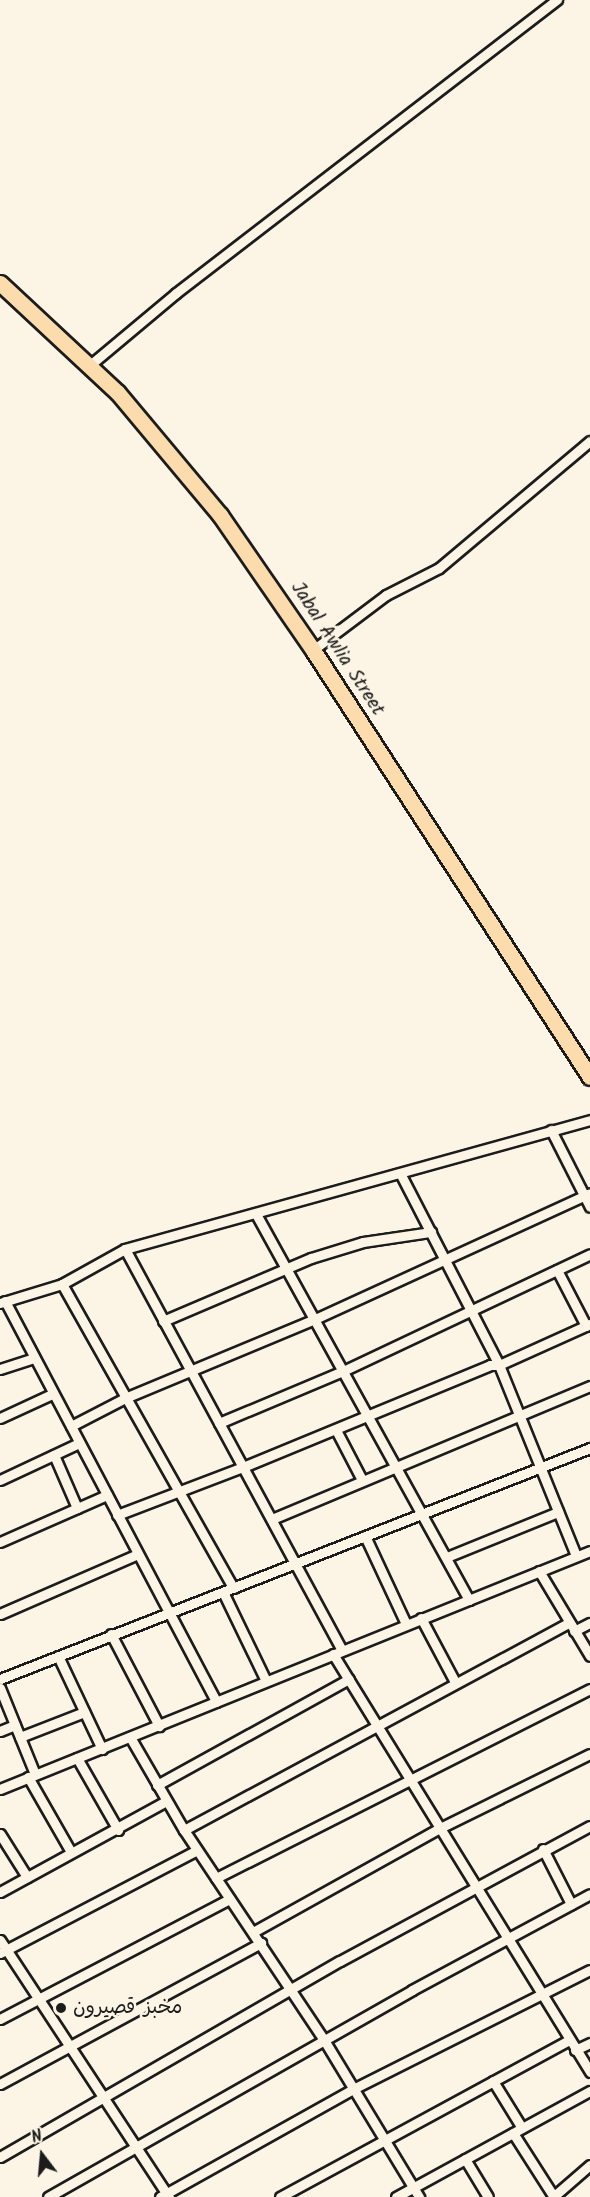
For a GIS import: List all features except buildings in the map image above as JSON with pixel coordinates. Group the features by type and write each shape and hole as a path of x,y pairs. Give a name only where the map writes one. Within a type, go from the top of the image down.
{"highway":[{"name":"Jabal Awlia Street","path":"0,283 90,365 193,479 314,650 590,1077"}],"street":[{"path":"90,365 176,293 557,0"},
{"path":"314,650 386,595 439,568 590,441"},
{"path":"216,1702 3,1302 62,1284 125,1249 590,1120"},
{"path":"551,1130 587,1194 590,1207"},
{"path":"400,1173 499,1365 576,1556"},
{"path":"70,1426 125,1398 315,1319 587,1194"},
{"path":"256,1214 289,1268 469,1599"},
{"path":"163,1321 289,1268 363,1242 431,1232"},
{"path":"125,1249 297,1563 349,1679 410,1781 477,1885 540,1994 590,2072"},
{"path":"219,1423 343,1371 590,1254"},
{"path":"117,1515 177,1489 243,1467 336,1430 490,1365 499,1365 588,1325 557,1270"},
{"path":"62,1284 233,1588"},
{"path":"0,1369 33,1358"},
{"path":"272,1519 395,1465 590,1386"},
{"path":"0,1418 52,1394"},
{"path":"336,1430 362,1480"},
{"path":"0,1480 79,1443"},
{"path":"0,1679 589,1450"},
{"path":"54,1455 77,1508"},
{"path":"0,1542 106,1495"},
{"path":"447,1557 558,1512"},
{"path":"365,1536 406,1624"},
{"path":"0,1789 590,1551"},
{"path":"0,1614 138,1554"},
{"path":"539,1571 590,1656"},
{"path":"224,1592 266,1681"},
{"path":"421,1618 455,1682"},
{"path":"184,1830 455,1682 571,1627 590,1623"},
{"path":"111,1634 159,1726"},
{"path":"58,1656 102,1749"},
{"path":"157,1785 349,1679"},
{"path":"0,1688 20,1737 31,1776 71,1852"},
{"path":"216,1878 590,1689"},
{"path":"20,1737 84,1712"},
{"path":"0,1731 15,1725"},
{"path":"130,1737 184,1830 324,2040 419,2197"},
{"path":"253,1932 440,1828 590,1754"},
{"path":"77,1758 118,1830"},
{"path":"0,1892 71,1852 118,1830 166,1801"},
{"path":"0,2157 477,1885 590,1826"},
{"path":"0,1834 27,1877"},
{"path":"543,1849 571,1904"},
{"path":"3,1952 197,1850"},
{"path":"48,2197 324,2040 590,1894"},
{"path":"0,2019 230,1899"},
{"path":"0,1940 3,1952 137,2148 165,2196 353,2089 590,1970"},
{"path":"0,2084 261,1943"},
{"path":"280,2197 569,2040"},
{"path":"575,2050 590,2043"},
{"path":"493,2081 522,2128"},
{"path":"396,2197 590,2091"},
{"path":"513,2133 554,2197 590,2165"},
{"path":"465,2159 488,2197"}],"place":[{"name":"مخبز قصيرون","path":"61,2008"}]}
